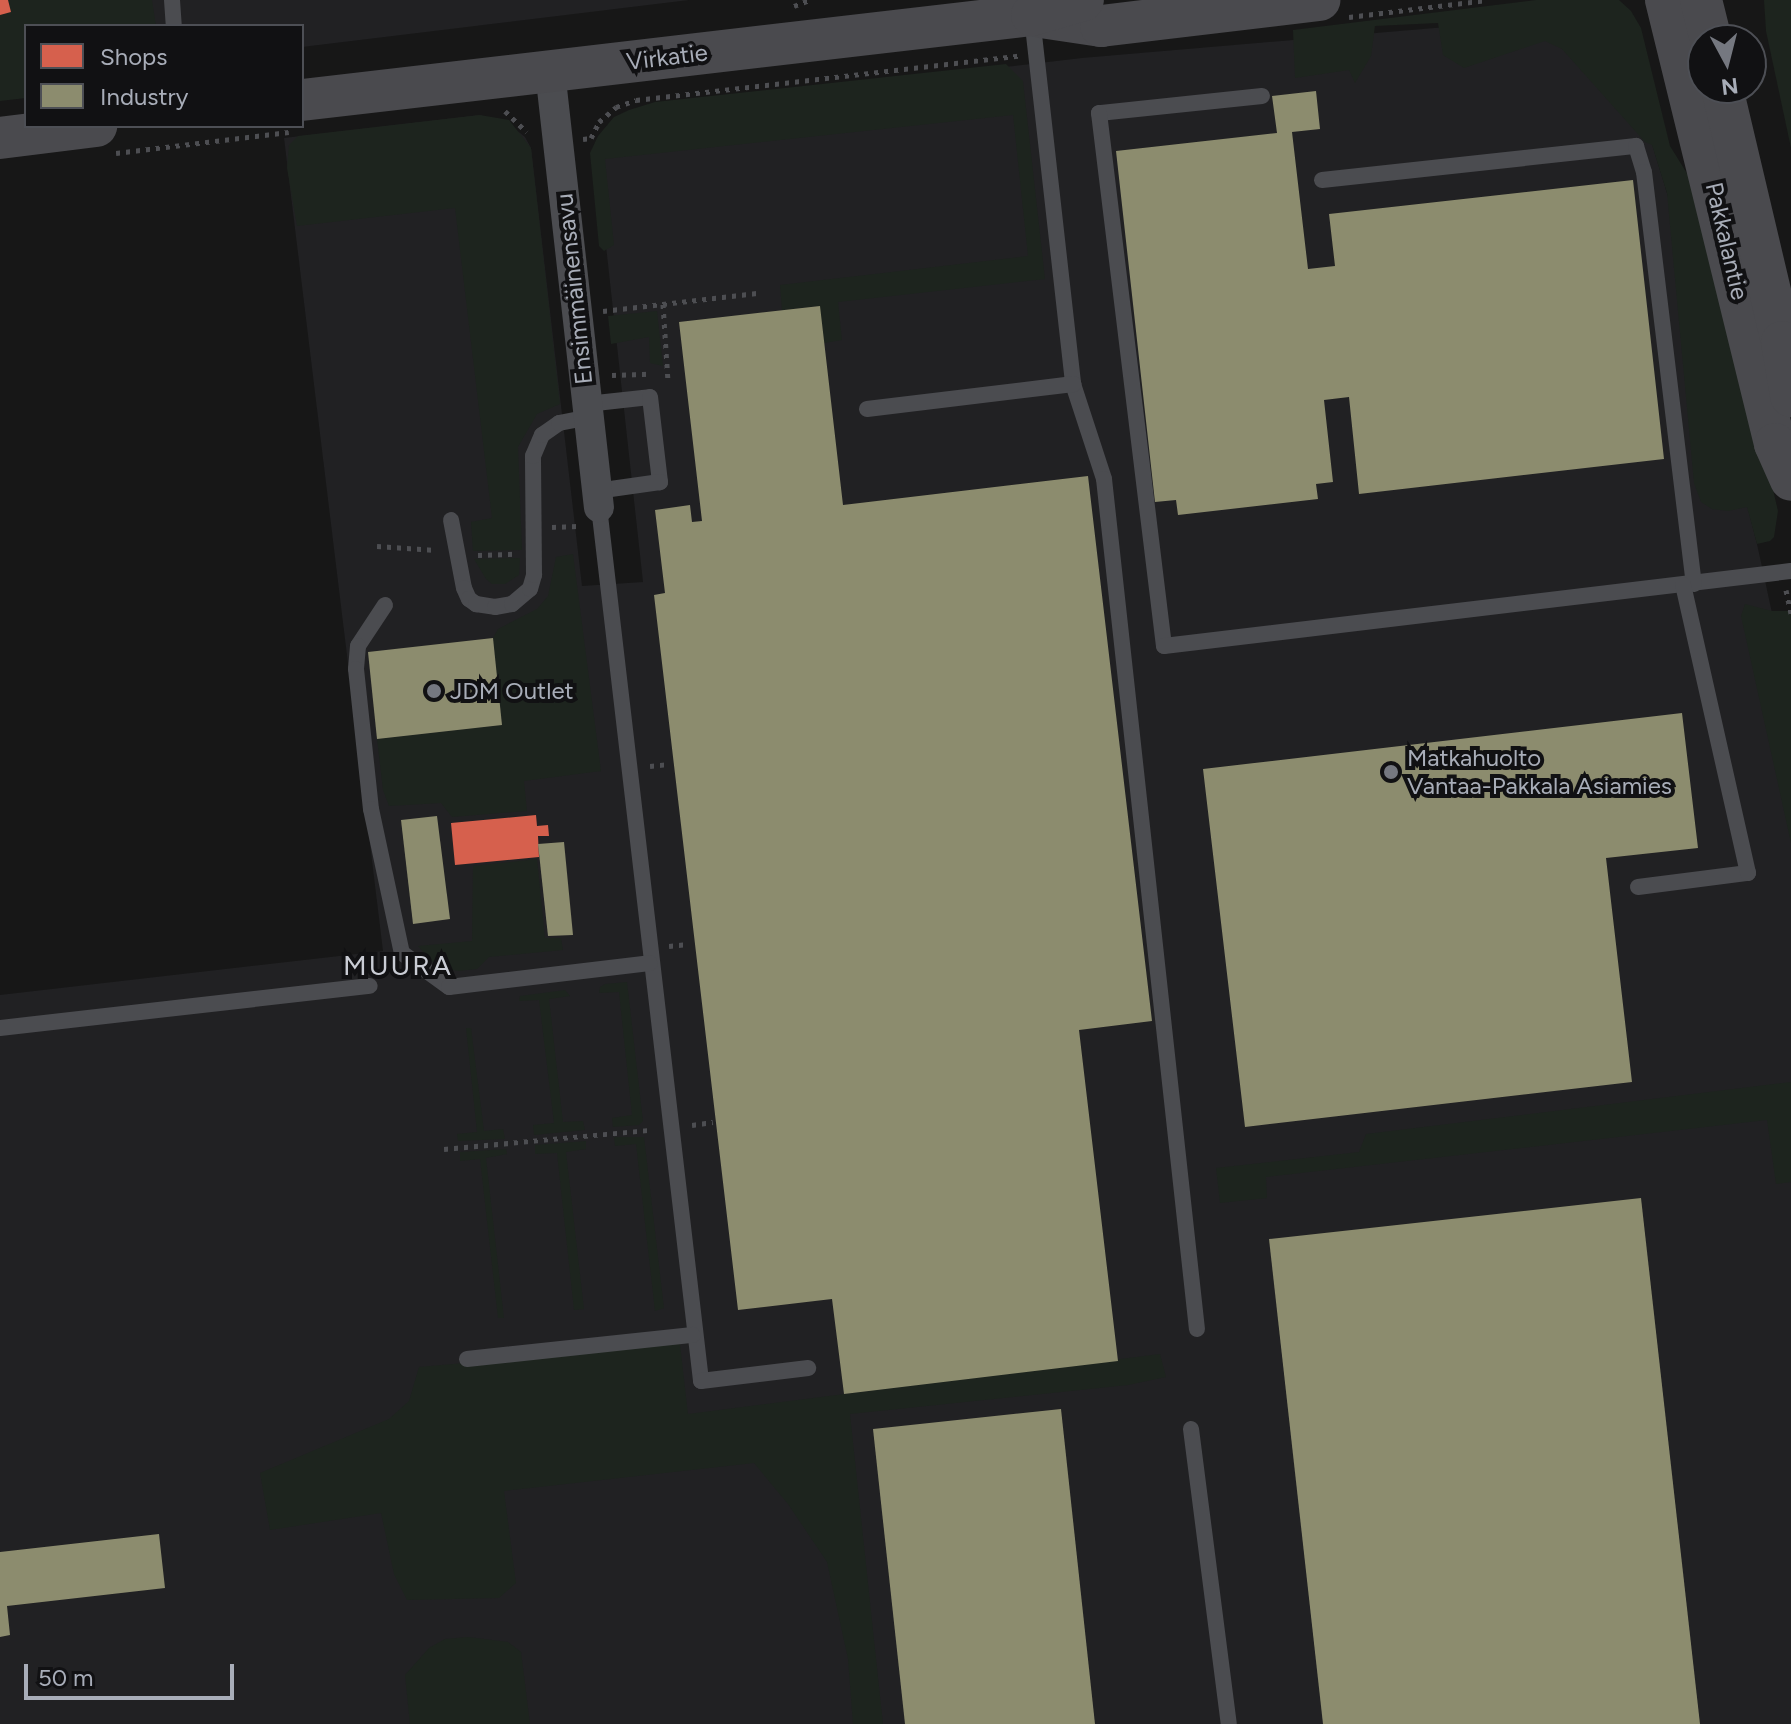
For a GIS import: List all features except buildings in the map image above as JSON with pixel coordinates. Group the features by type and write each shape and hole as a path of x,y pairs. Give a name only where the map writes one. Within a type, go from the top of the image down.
{"street":[{"name":"Virkatie","path":"304,115 550,71 1032,15 1083,0"},
{"name":"Virkatie","path":"1032,15 1101,26 1319,0"},
{"name":"Pakkalantie","path":"1666,0 1775,444 1791,480"},
{"path":"1701,0 1707,24"},
{"name":"Ensimmäinensavu","path":"550,71 588,411 592,508"},
{"name":"Pakkalantie","path":"1726,104 1782,342 1791,396"},
{"path":"0,138 101,140"}],"lane":[{"path":"172,0 174,24"},
{"path":"1032,15 1073,384 1104,479 1197,1329"},
{"path":"1262,96 1099,113 1164,646 1791,571"},
{"path":"1322,180 1636,146 1644,172 1689,584 1748,873 1638,887"},
{"path":"867,409 1073,384"},
{"path":"451,520 464,588 469,599 476,604 495,607 512,604 530,589 534,575 533,456 542,435 559,423 588,411 650,397 660,482 592,508 650,963 693,1335 701,1381 808,1368"},
{"path":"385,605 358,646 356,669 371,809 402,953 449,987 650,963"},
{"path":"0,1028 370,986"},
{"path":"467,1359 693,1335"},
{"path":"1191,1429 1229,1724"}],"path":[{"path":"496,110 505,111 534,143 558,141"},
{"path":"101,140 198,128"},
{"path":"602,311 757,293"},
{"path":"663,304 668,382"},
{"path":"553,526 592,508"},
{"path":"444,1149 649,1131 651,1146"}],"shaded area":[{"path":"0,0 689,0 304,47 304,24 24,24"},
{"path":"0,0 152,0 156,24 24,24 24,98 0,101"},
{"path":"1536,0 1619,0 1631,11 1641,28 1670,146 1706,204 1778,511 1774,537 1770,541 1757,544 1747,507 1728,511 1712,509 1701,502 1694,483 1667,193 1652,145 1645,142 1562,49 1545,41 1464,68 1443,55 1438,23 1375,26 1371,56 1355,83 1349,70 1295,78 1293,30"},
{"path":"1764,0 1791,0 1791,148 1767,24"},
{"path":"1612,13 1667,193 1757,544 1791,700 1791,1724 0,1724 0,995 383,951 284,138 480,115 510,125 525,137 531,148 582,586 643,582 596,155 637,111 1082,58"},
{"path":"1006,64 1023,81 1045,279 838,302 842,340 824,343 819,306 782,310 780,285 1028,256 1013,115 605,159 614,245 604,251 599,246 590,153 598,136 614,117 629,110 655,102"},
{"path":"480,115 509,120 531,148 560,404 537,414 518,447 522,550 473,551 471,522 492,518 455,208 297,226 287,168 289,145 298,136"},
{"path":"657,311 663,366 650,363 649,337 611,344 608,316"},
{"path":"573,554 601,771 524,781 527,811 452,817 441,803 389,806 383,790 377,739 502,725 493,638 498,629 537,609 548,596 556,557"},
{"path":"520,558 519,575 505,584 492,584 474,559"},
{"path":"1745,604 1772,611 1791,611 1791,843 1741,616"},
{"path":"537,859 545,938 561,938 563,950 489,957 477,969 458,971 437,967 418,946 472,941 473,866"},
{"path":"627,982 643,1121 639,1125 613,1127 612,1118 632,1115 619,992 599,993 600,987 605,984"},
{"path":"565,990 570,996 549,999 563,1122 583,1121 585,1130 534,1135 533,1125 554,1123 539,1000 519,1001 520,996"},
{"path":"466,1028 471,1028 484,1131 503,1129 505,1139 458,1141 457,1134 477,1132"},
{"path":"1791,1082 1791,1182 1776,1184 1767,1120 1266,1177 1267,1198 1220,1203 1216,1168 1359,1152 1366,1134"},
{"path":"614,1137 644,1137 664,1308 655,1311 636,1144 615,1146"},
{"path":"586,1141 586,1149 566,1152 584,1309 574,1310 557,1153 535,1154 535,1145"},
{"path":"506,1149 507,1154 486,1158 504,1318 498,1318 480,1159 460,1161 460,1152"},
{"path":"680,1344 688,1414 1160,1354 1166,1377 1128,1385 850,1414 883,1724 853,1724 848,1659 827,1562 788,1504 754,1463 504,1491 516,1583 499,1598 407,1600 394,1574 381,1513 270,1530 260,1473 389,1419 409,1401 419,1367"},
{"path":"468,1637 508,1642 521,1652 530,1724 410,1724 405,1675 429,1648 445,1639"}],"place":[{"name":"JDM Outlet","path":"434,691"},
{"name":"Matkahuolto Vantaa-Pakkala Asiamies","path":"1391,772"}],"district":[{"name":"MUURA","path":"398,965"}]}
